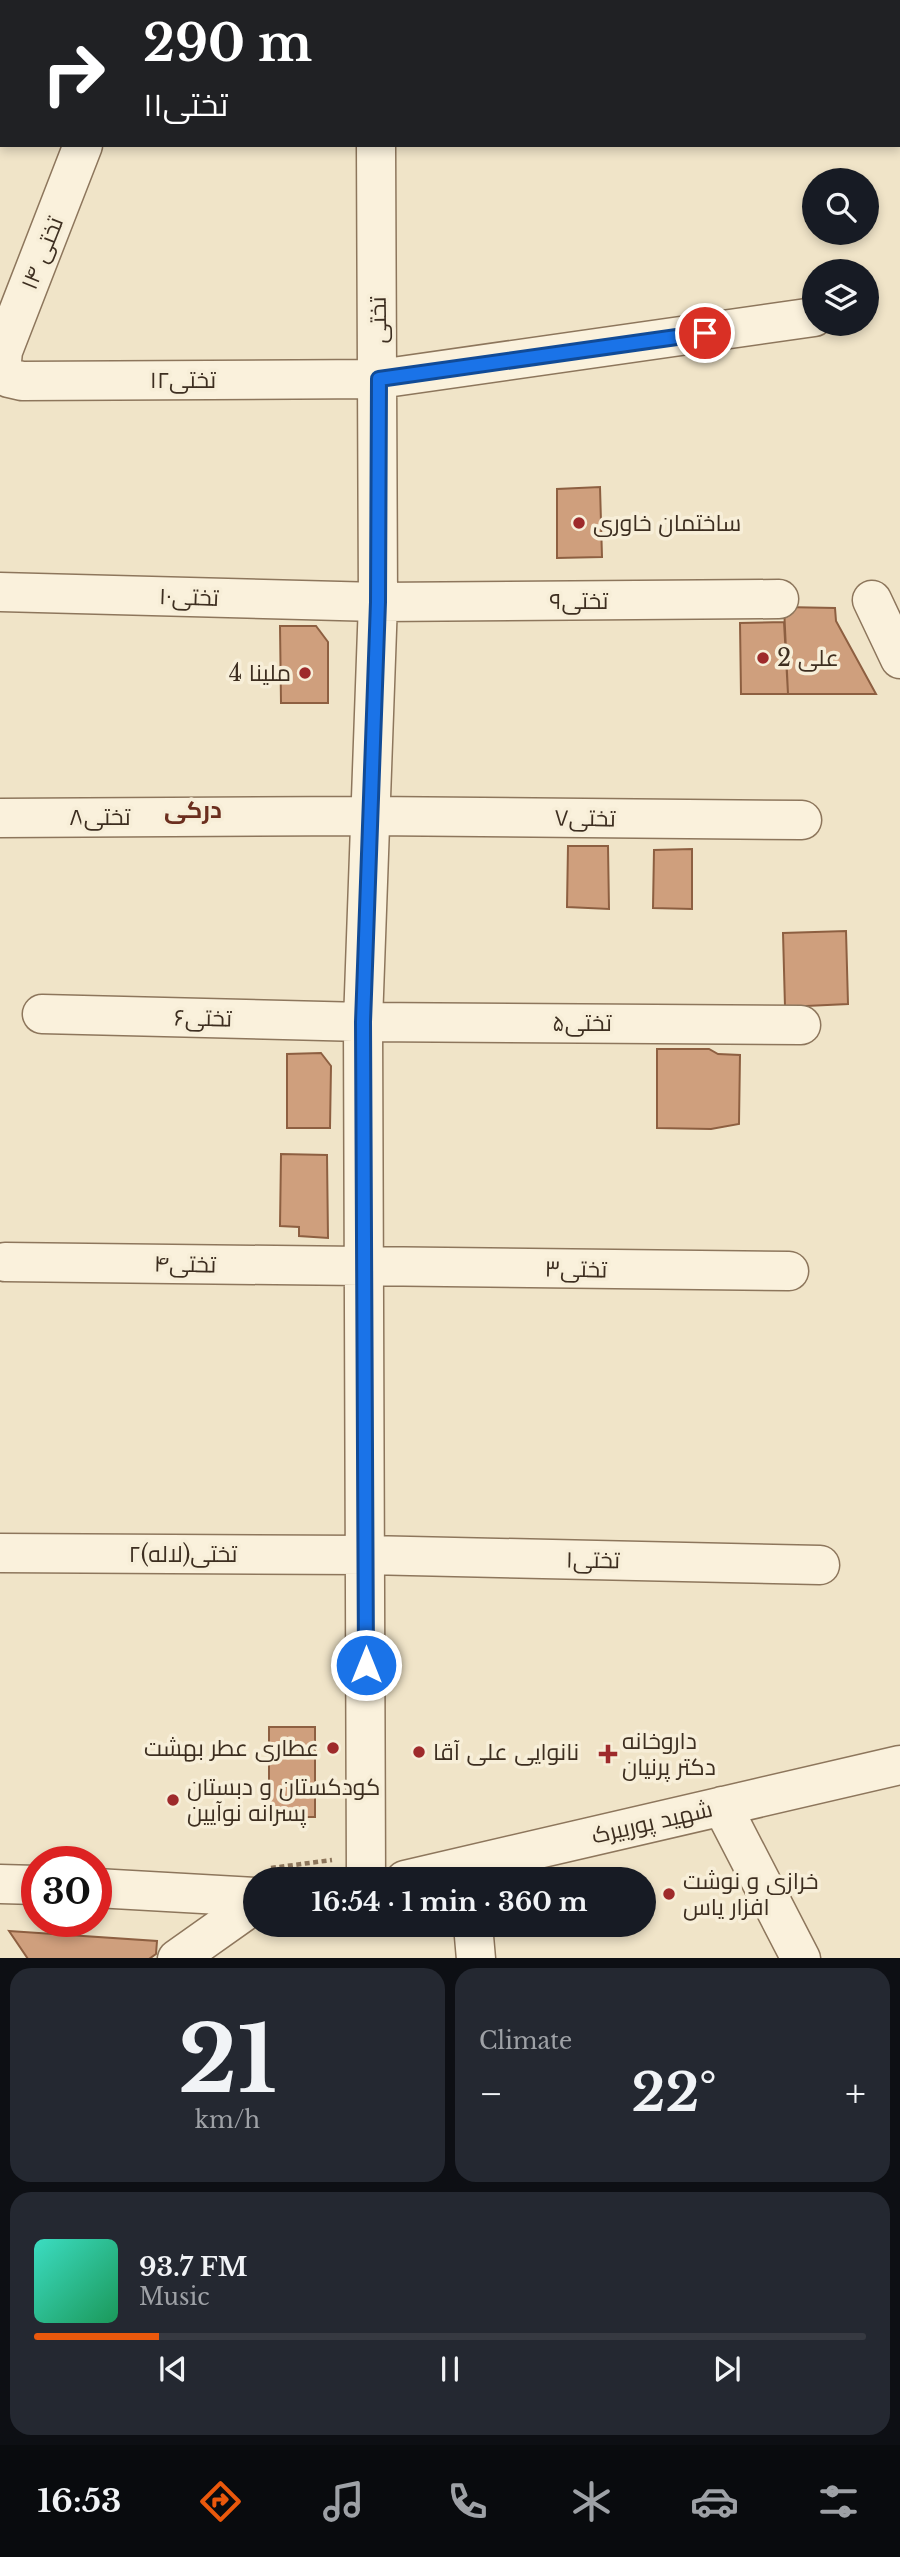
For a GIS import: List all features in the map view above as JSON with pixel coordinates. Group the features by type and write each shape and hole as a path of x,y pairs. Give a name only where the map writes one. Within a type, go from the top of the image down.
{"street":[{"name":"تختی ۱۴","path":"1,361 82,147"},
{"name":"تختی","path":"366,1867 363,1022 378,602 376,147"},
{"path":"379,379 802,319"},
{"name":"تختی۱۲","path":"1,361 1,370 5,376 22,381 379,379"},
{"name":"تختی۱۰","path":"0,592 378,602"},
{"name":"تختی۹","path":"378,602 779,599"},
{"path":"872,600 900,659"},
{"name":"تختی۸","path":"0,818 369,816"},
{"name":"تختی۷","path":"369,816 802,820"},
{"name":"تختی۶","path":"42,1014 363,1022"},
{"name":"تختی۵","path":"363,1022 801,1025"},
{"name":"تختی۴","path":"5,1262 364,1267"},
{"name":"تختی۳","path":"364,1267 789,1271"},
{"name":"۲تختی(لاله)","path":"0,1553 366,1555"},
{"name":"تختی۱","path":"366,1555 820,1565"},
{"name":"شهید پوربیرک","path":"487,1867 722,1806 900,1765"},
{"path":"722,1806 801,1958"},
{"path":"0,1884 21,1885"},
{"path":"112,1888 243,1890"},
{"path":"177,1958 243,1903"},
{"path":"474,1937 476,1958"}],"building":[{"name":"ساختمان خاوری","path":"600,487 602,557 557,558 557,489"},
{"path":"784,607 835,608 836,621 876,694 788,694"},
{"name":"علی 2","path":"784,622 788,694 741,694 740,623"},
{"name":"ملینا 4","path":"280,626 316,626 328,642 328,703 281,703"},
{"path":"568,846 608,846 609,909 567,907"},
{"path":"692,849 692,909 653,908 654,850"},
{"path":"846,931 848,1004 785,1007 783,933"},
{"path":"657,1049 709,1049 718,1054 740,1055 739,1124 711,1129 657,1128"},
{"path":"321,1053 331,1066 330,1128 287,1128 287,1054"},
{"path":"281,1154 327,1155 328,1238 299,1236 299,1227 280,1226"},
{"path":"269,1727 315,1727 315,1817 269,1817"},
{"path":"9,1931 21,1932 21,1937 98,1937 157,1941 156,1954 150,1958 27,1958"}],"place":[{"name":"ساختمان خاوری","path":"579,523"},
{"name":"علی 2","path":"763,658"},
{"name":"ملینا 4","path":"305,673"},
{"name":"عطاری عطر بهشت","path":"333,1748"},
{"name":"نانوایی علی آقا","path":"419,1752"},
{"name":"داروخانه دکتر پرنیان","path":"608,1754"},
{"name":"کودکستان و دبستان پسرانه نوآیین","path":"173,1800"},
{"name":"خرازی و نوشت افزار یاس","path":"669,1894"}],"district":[{"name":"درکی","path":"193,810"}],"route":[{"path":"366,1665 363,1022 378,602 379,379 705,333"}]}
